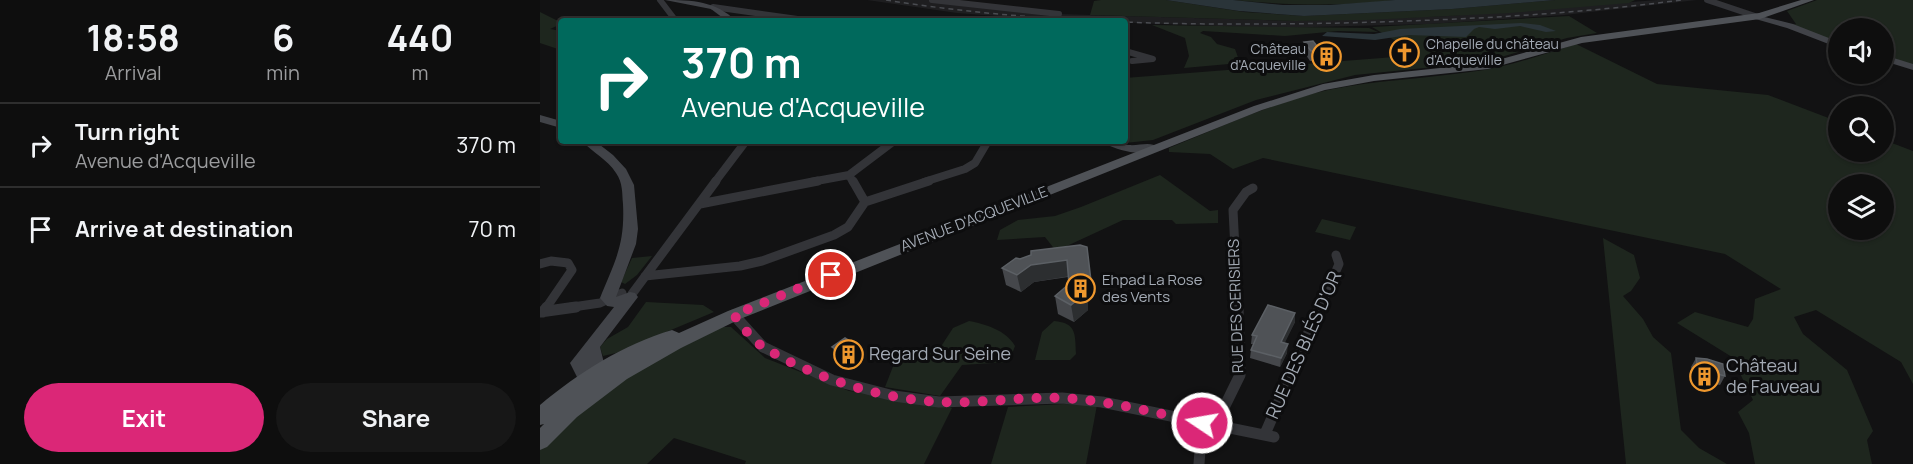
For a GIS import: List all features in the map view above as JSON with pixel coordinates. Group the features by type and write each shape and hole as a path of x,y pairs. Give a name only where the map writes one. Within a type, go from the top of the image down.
{"main road":[{"path":"1757,16 1804,0"},
{"path":"1059,186 1278,100 1335,85 1488,66 1581,40 1757,16 1810,0"},
{"name":"AVENUE D'ACQUEVILLE","path":"734,315 1059,186 1111,149 1131,156 1215,125"},
{"path":"594,373 642,347 714,320 734,315"},
{"path":"543,430 616,376 734,315"},
{"path":"594,373 616,376"},
{"path":"543,430 594,386 594,373"}],"street":[{"path":"660,0 674,18"},
{"path":"669,0 791,18"},
{"path":"932,0 1056,17"},
{"path":"1707,0 1828,41"},
{"path":"713,7 728,18"},
{"path":"1128,52 1153,59 1128,61"},
{"path":"1128,61 1139,58 1137,54"},
{"path":"1894,61 1913,67"},
{"path":"540,118 558,125"},
{"path":"592,144 610,158 622,172 628,185 631,229 626,291"},
{"path":"594,373 584,374 578,363 592,346 626,291 700,204 745,144"},
{"path":"700,204 849,175 890,144"},
{"path":"541,312 762,261 834,235 848,227 865,202 965,169 975,163 986,144"},
{"path":"1111,149 1131,156"},
{"path":"849,175 865,202"},
{"name":"RUE DES CERISIERS","path":"1208,424 1223,413 1240,375 1233,210 1246,192 1253,188"},
{"name":"RUE DES BLÉS D'OR","path":"1208,424 1269,436 1339,264 1336,255"},
{"path":"540,264 551,261 568,263 572,270 541,312"},
{"path":"734,315 763,347 780,356 832,380 894,396 939,402 1070,399 1111,403 1208,424 1199,464"}],"shaded area":[{"path":"867,0 929,0 1056,14 1295,21 1447,16 1657,0 1697,0 1564,15 1430,24 1274,28 1128,23 1128,18 1025,18 957,13"},
{"path":"1166,0 1244,12 1304,16 1452,9 1555,0 1635,0 1629,3 1510,13 1295,21 1090,15 1094,1"},
{"path":"1166,0 1233,0 1283,5 1330,5 1395,0 1555,0 1452,9 1304,16 1239,11"},
{"path":"1233,0 1395,0 1354,4 1314,4"},
{"path":"1817,0 1913,0 1913,65 1894,60 1894,18 1828,18 1828,39 1790,25 1796,24 1787,11"},
{"path":"540,12 558,20 558,25 550,29 558,30 558,49 540,43"},
{"path":"1569,16 1597,33 1567,38 1484,62 1355,75 1256,100 1153,140 1128,143 1128,78 1420,55 1372,27"},
{"path":"1521,23 1540,25 1556,31 1546,32 1520,26 1495,29 1479,27 1466,37 1409,35 1375,40 1322,36 1327,32 1374,34 1400,29"},
{"path":"1152,25 1369,28 1378,32 1338,31 1285,36 1203,31 1200,33 1211,37 1217,44 1235,49 1240,63 1184,68 1189,56 1185,38"},
{"path":"1576,44 1657,84 1768,95 1828,118 1828,162 1894,162 1894,144 1913,151 1913,384 1901,362 1816,310 1794,317 1803,334 1847,370 1873,431 1867,440 1872,464 1755,464 1749,433 1738,412 1753,400 1732,357 1677,323 1695,312 1748,327 1753,319 1755,299 1781,289 1725,254 1263,158 1233,169 1210,154 1169,152 1169,148 1268,108 1308,95 1363,84 1483,70"},
{"path":"1160,175 1210,211 1218,210 1218,223 1176,224 1172,220 1123,220 1056,251 1045,237 997,240 1000,230 1018,220 1055,216"},
{"path":"1322,219 1356,227 1350,240 1315,232"},
{"path":"1603,238 1634,255 1640,278 1631,291 1623,296 1643,319 1653,337 1671,353 1681,430 1699,448 1727,464 1626,464"},
{"path":"652,256 637,275 625,284 621,282 632,258"},
{"path":"646,302 703,305 714,312 616,353 603,356 600,347 607,339 628,327"},
{"path":"969,321 995,329 1011,340 1015,346 1009,362 962,365 940,396 885,387 894,364 927,355 940,348 953,328"},
{"path":"1054,321 1071,327 1075,335 1076,354 1070,360 1035,360 1042,332"},
{"path":"721,327 731,327 765,358 849,391 934,401 952,408 924,464 745,464 746,461 674,438 647,464 540,464 540,450 557,430 635,370"},
{"path":"1097,405 1086,464 991,464 1008,407"}],"building":[{"path":"1313,41 1320,50 1311,51 1304,42"},
{"path":"1080,245 1087,247 1091,281 1085,282 1085,293 1071,305 1055,296 1069,284 1067,260 1031,265 1017,275 1002,268 1016,258 1031,255 1031,251"},
{"path":"1268,305 1295,313 1281,342 1288,344 1281,358 1251,350 1257,336 1252,335"},
{"path":"845,338 856,345 843,353 832,347"},
{"path":"1696,358 1723,364 1725,376 1698,369"}],"railway":[{"path":"886,0 1045,18"},
{"path":"1128,22 1342,23 1470,18 1597,10 1681,0"}],"place":[{"name":"Chapelle du château d'Acqueville","path":"1405,52"},
{"name":"Château d'Acqueville","path":"1327,57"},
{"name":"Ehpad La Rose des Vents","path":"1081,289"},
{"name":"Regard Sur Seine","path":"848,354"},
{"name":"Château de Fauveau","path":"1705,376"}],"route":[{"path":"831,275 734,315 763,347 780,356 832,380 894,396 939,402 1078,399 1202,423"}]}
